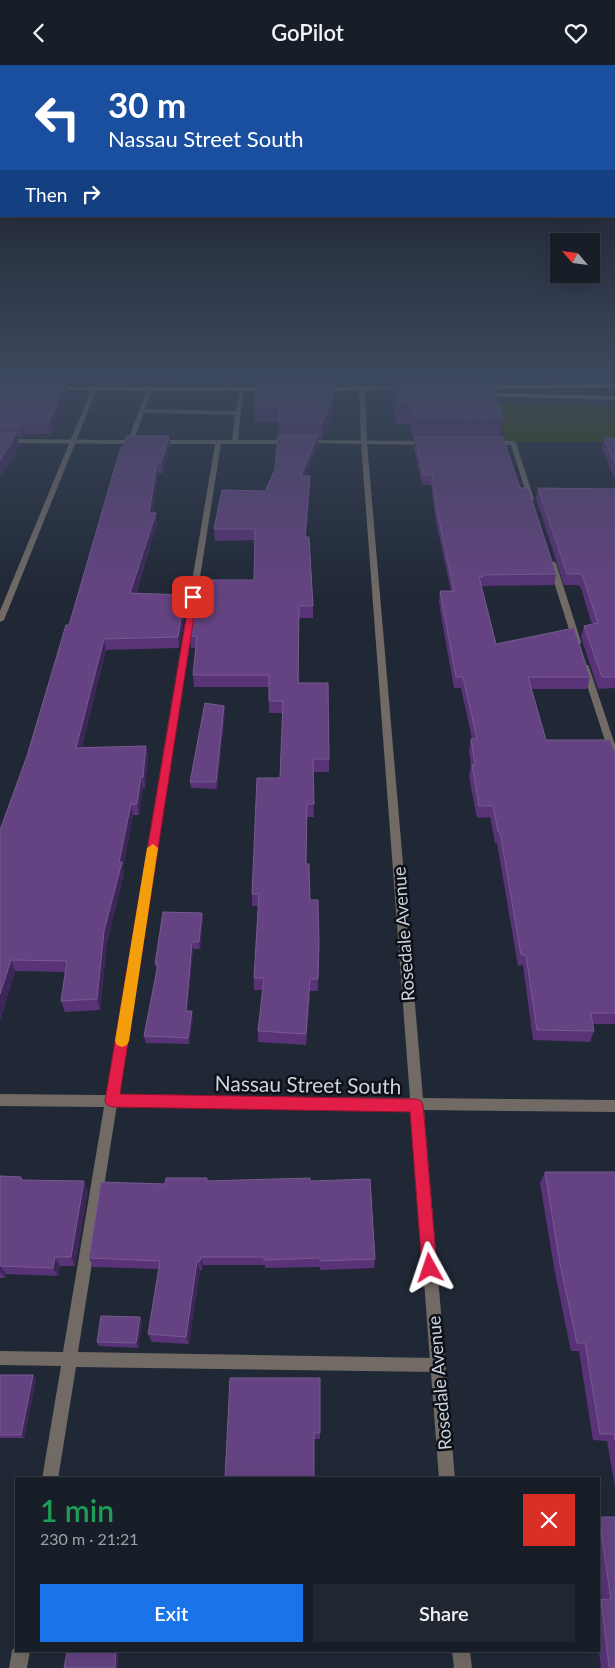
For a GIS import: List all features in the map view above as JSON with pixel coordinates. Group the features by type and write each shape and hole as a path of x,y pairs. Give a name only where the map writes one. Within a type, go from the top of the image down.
{"street":[{"path":"0,620 71,449"},
{"path":"50,1477 217,449"},
{"name":"Rosedale Avenue","path":"364,449 447,1477"},
{"path":"515,449 534,508"},
{"path":"549,555 579,648"},
{"path":"582,657 615,759"},
{"name":"Nassau Street South","path":"0,1100 615,1106"},
{"path":"0,1357 437,1365"},
{"path":"18,1668 21,1652"},
{"path":"461,1652 463,1668"}],"building":[{"path":"0,449 8,449 0,460"},
{"path":"120,449 165,449 161,463 157,463 149,513 156,513 130,593 185,595 178,637 104,639 76,748 146,746 143,777 141,777 137,804 131,804 119,862 122,862 104,931 97,999 61,1001 67,961 11,960 0,994 0,830 27,756 66,625 69,625"},
{"path":"277,449 312,449 301,476 310,476 305,537 309,537 313,606 299,606 298,683 328,683 329,759 313,759 314,804 307,804 306,864 309,864 310,900 318,900 319,943 318,979 310,979 306,1034 258,1031 264,978 254,978 259,894 252,894 257,778 280,778 283,701 269,701 269,675 193,675 197,636 189,636 196,594 205,594 208,580 254,580 255,529 214,529 222,490 265,491 275,470"},
{"path":"417,449 507,449 520,488 528,488 556,574 483,575 483,577 479,577 496,644 574,628 590,677 528,677 546,740 610,740 615,750 615,1013 591,1013 594,1031 537,1030 526,955 521,955 500,832 498,832 493,806 479,806 472,765 475,765 471,739 477,739 463,677 456,677 440,591 454,591 437,511 432,475 423,475"},
{"path":"609,449 615,449 615,464"},
{"path":"538,488 615,489 615,677 602,677 584,626 598,623 583,577 580,574 567,574"},
{"path":"205,703 224,706 216,782 190,782"},
{"path":"163,912 202,913 199,942 192,942 186,1011 192,1011 188,1038 144,1036 158,964 155,964"},
{"path":"545,1172 615,1172 615,1440 614,1434 600,1434 585,1343 577,1343 560,1264"},
{"path":"0,1176 21,1177 21,1180 84,1181 71,1257 55,1257 53,1268 0,1266"},
{"path":"166,1178 207,1178 207,1181 310,1178 310,1181 370,1179 375,1259 320,1261 320,1258 264,1260 264,1257 201,1257 200,1261 197,1261 186,1337 148,1334 160,1261 89,1258 101,1182 165,1184"},
{"path":"101,1316 140,1317 136,1343 97,1342"},
{"path":"0,1375 33,1375 21,1435 0,1435"},
{"path":"230,1378 320,1378 320,1433 314,1433 314,1477 225,1477"},
{"path":"600,1517 615,1517 615,1667 609,1667 601,1599 611,1600"},
{"path":"67,1652 116,1652 115,1668 64,1668"}],"slow traffic":[{"path":"122,1041 153,848"}],"route":[{"path":"193,597 112,1101 416,1105 430,1268"}]}
